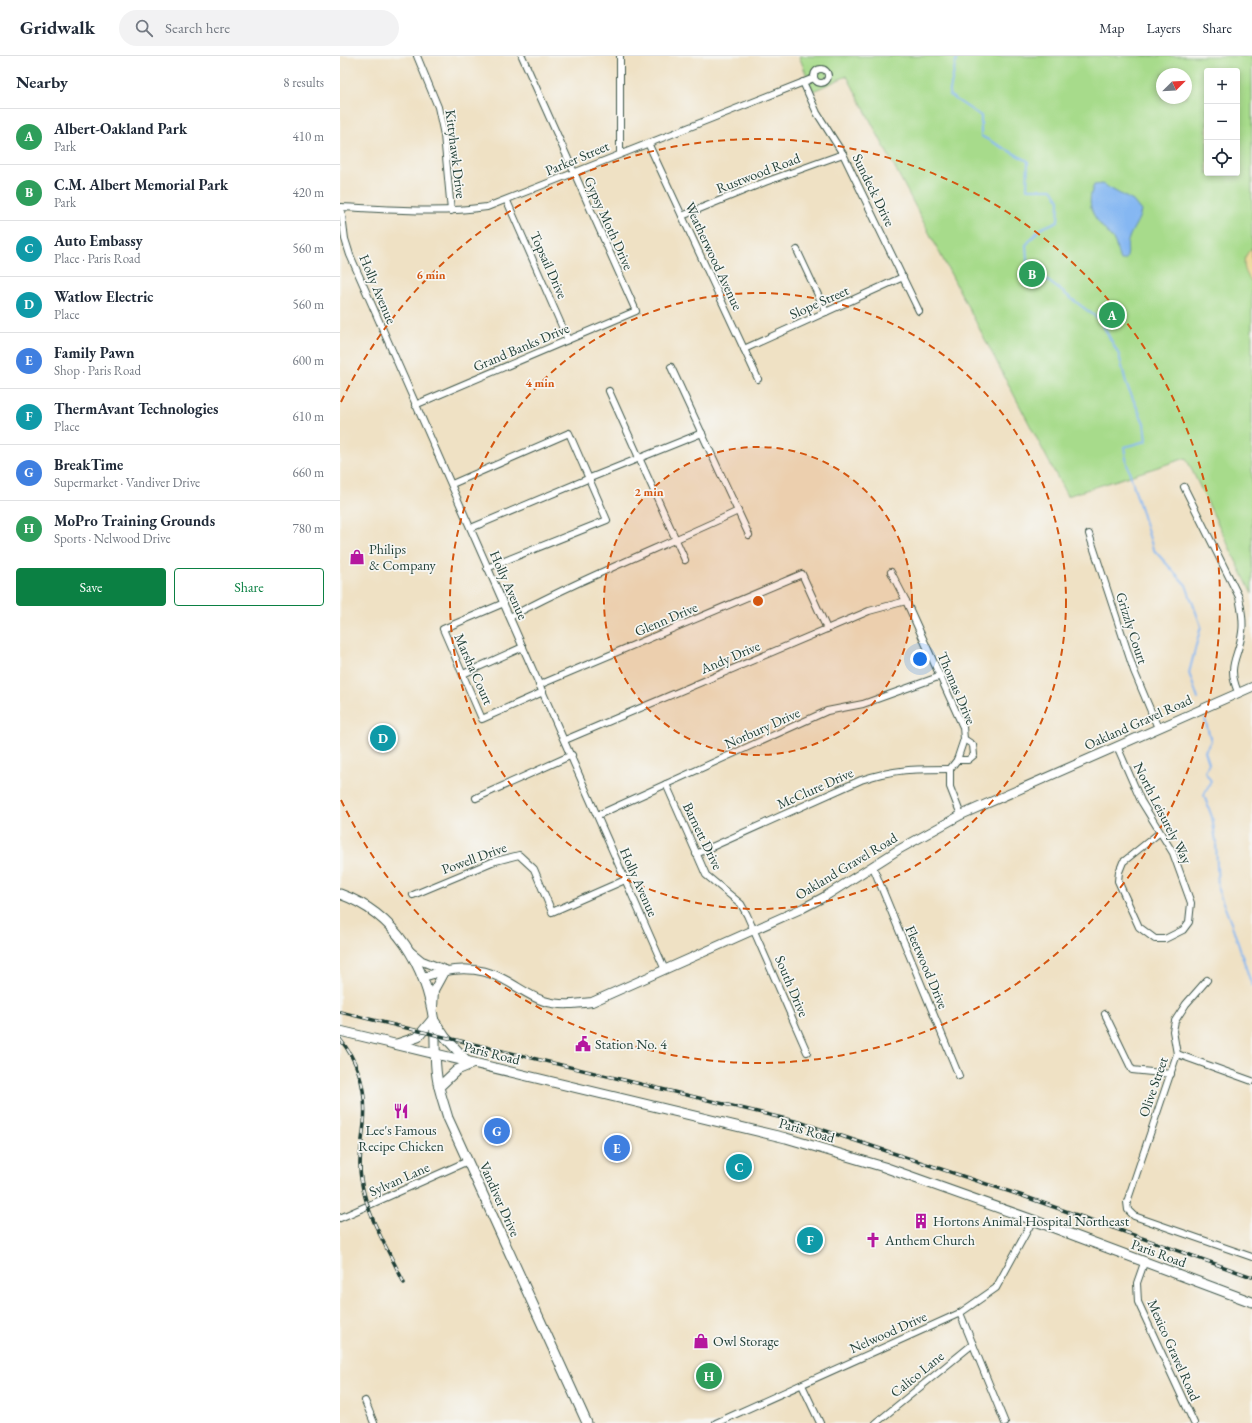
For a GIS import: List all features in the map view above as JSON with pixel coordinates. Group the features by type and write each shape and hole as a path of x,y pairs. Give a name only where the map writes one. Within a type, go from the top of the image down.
{"main road":[{"name":"Vandiver Drive","path":"340,894 361,903 396,931 410,950 423,977 433,1016 435,1054 439,1087 448,1118 587,1423"},
{"path":"395,1044 418,1037 433,1016 445,1037 471,1062 457,1070 439,1087"},
{"name":"Paris Road","path":"340,1031 786,1138 884,1167 1033,1220 1144,1263 1252,1302"}],"street":[{"name":"Kittyhawk Drive","path":"417,56 438,107 444,134 451,211"},
{"name":"Gypsy Moth Drive","path":"522,56 636,311"},
{"path":"620,56 620,154"},
{"name":"Parker Street","path":"340,207 410,211 451,211 487,207 507,201 620,154 814,78"},
{"name":"Sundeck Drive","path":"803,82 817,113 844,154 919,311"},
{"name":"Weatherwood Avenue","path":"648,143 758,379"},
{"name":"Rustwood Road","path":"682,216 765,182 844,154"},
{"name":"Topsail Drive","path":"507,201 568,340"},
{"name":"Holly Avenue","path":"340,207 345,239 350,254 415,405 452,484 487,568 572,755 665,970"},
{"path":"796,250 826,312"},
{"name":"Slope Street","path":"744,349 903,278"},
{"name":"Grand Banks Drive","path":"415,405 636,311"},
{"path":"671,367 749,535"},
{"path":"609,391 638,459 685,560"},
{"path":"452,484 569,433 590,478 607,520 487,568"},
{"path":"471,528 702,433"},
{"path":"1184,487 1239,597 1242,613 1242,632 1232,664 1233,680 1238,692"},
{"path":"510,617 550,595 675,541 738,511"},
{"name":"Grizzly Court","path":"1088,534 1134,671 1158,728"},
{"name":"Thomas Drive","path":"891,572 941,676 963,727 964,739 957,760 950,769"},
{"name":"Glenn Drive","path":"540,685 802,574 827,629"},
{"name":"Andy Drive","path":"565,740 869,611 906,601"},
{"name":"Marsha Court","path":"504,603 443,629 482,719 543,692"},
{"path":"463,674 524,647"},
{"name":"Norbury Drive","path":"598,815 827,711 863,704 941,676"},
{"name":"Oakland Gravel Road","path":"423,977 445,970 468,969 488,973 545,1001 573,1005 592,1002 755,930 824,897 905,846 961,816 1252,687"},
{"path":"957,760 968,760 974,755 973,745 964,739"},
{"name":"North Leisurely Way","path":"1117,746 1141,801 1159,833 1173,853 1191,903 1192,912 1189,922 1183,930 1165,939 1155,939 1138,927 1118,881 1119,872 1123,862 1159,833"},
{"path":"476,798 572,755"},
{"name":"McClure Drive","path":"696,854 861,780 884,772 909,768 950,769"},
{"path":"950,769 950,787 961,816"},
{"name":"Barnett Drive","path":"666,784 706,875 741,904 755,930"},
{"name":"Powell Drive","path":"413,895 492,862 520,855 534,869 552,912 625,880"},
{"name":"Fleetwood Drive","path":"872,867 960,1076"},
{"name":"South Drive","path":"755,930 807,1052"},
{"path":"410,950 422,961 445,970 434,990 433,1016"},
{"name":"Olive Street","path":"1207,980 1186,1004 1176,1021 1173,1031 1177,1054 1127,1202 1128,1210 1134,1216 1252,1257"},
{"path":"1105,1014 1132,1070 1171,1074"},
{"path":"1177,1054 1252,1081"},
{"name":"Sylvan Lane","path":"340,1218 468,1161"},
{"name":"Nelwood Drive","path":"716,1423 960,1313 996,1288 1033,1220"},
{"name":"Mexico Gravel Road","path":"1144,1263 1137,1283 1138,1302 1194,1423"},
{"path":"960,1313 1005,1423"},
{"name":"Calico Lane","path":"876,1423 973,1344"},
{"path":"802,1385 820,1423"},
{"path":"365,1401 374,1423"}],"green space":[{"path":"799,56 1252,56 1252,594 1186,458 1067,496 847,76 813,91"}],"sand":[{"path":"1252,248 1252,282 1245,269 1244,261 1248,252"}],"water":[{"path":"1102,184 1133,201 1141,211 1139,219 1128,241 1125,260 1120,260 1113,239 1097,221 1091,208 1090,201 1094,185"}],"waterway":[{"path":"957,56 949,95 981,116 981,136 1028,161 1027,189 1052,189 1059,200 1058,221 1040,229 1026,245 1028,272 1048,281 1100,320 1119,355 1127,386 1144,423 1146,441 1124,447 1127,464 1153,549 1186,585 1201,626 1189,673 1198,699"},
{"path":"1205,719 1211,741 1205,751 1209,763 1205,772 1211,781 1204,795 1212,817 1216,842 1218,890 1233,928 1252,986"}],"railway":[{"path":"340,1012 799,1122 1023,1196 1252,1277"},
{"path":"340,1039 353,1058 361,1079 363,1090 365,1112 360,1165 364,1193 373,1220 404,1283"}],"place":[{"name":"C.M. Albert Memorial Park","path":"1032,274"},
{"name":"Albert-Oakland Park","path":"1112,315"},
{"name":"Philips & Company","path":"357,557"},
{"name":"Watlow Electric","path":"383,738"},
{"name":"Station No. 4","path":"583,1044"},
{"name":"Lee's Famous Recipe Chicken","path":"401,1111"},
{"name":"BreakTime","path":"497,1131"},
{"name":"Family Pawn","path":"617,1148"},
{"name":"Auto Embassy","path":"739,1167"},
{"name":"Hortons Animal Hospital Northeast","path":"921,1221"},
{"name":"ThermAvant Technologies","path":"810,1240"},
{"name":"Anthem Church","path":"873,1240"},
{"name":"Owl Storage","path":"701,1341"},
{"name":"MoPro Training Grounds","path":"709,1376"}]}
